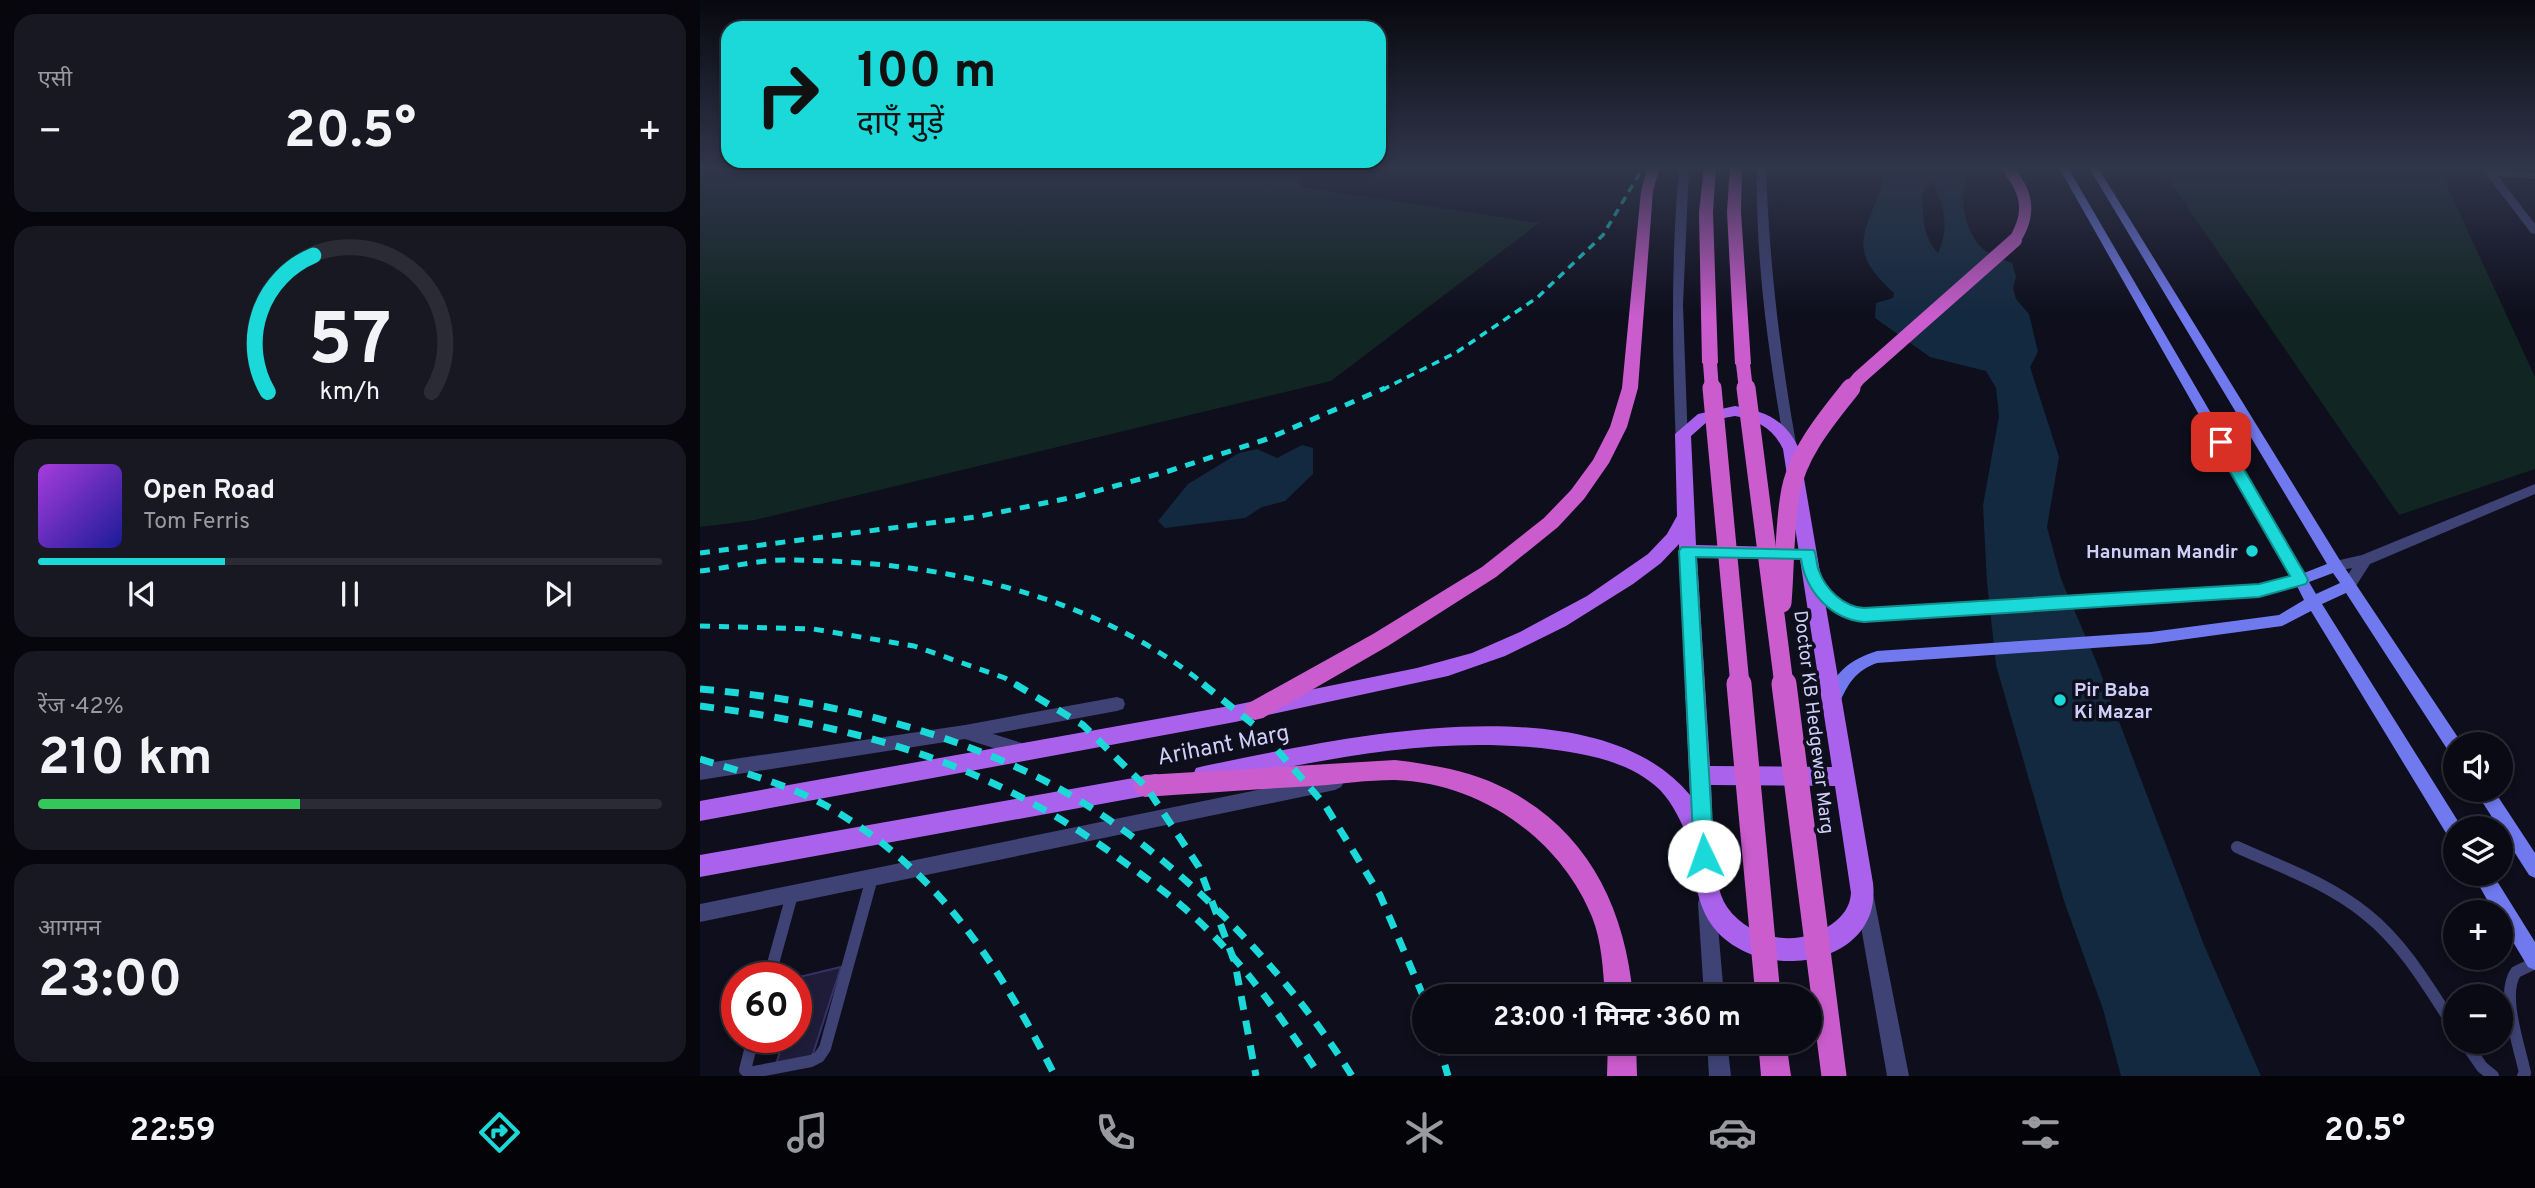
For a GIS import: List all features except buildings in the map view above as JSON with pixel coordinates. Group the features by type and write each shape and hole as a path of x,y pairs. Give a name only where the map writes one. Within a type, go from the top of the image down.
{"highway":[{"path":"1255,711 1358,654 1502,565 1554,521 1587,485 1610,447 1626,410 1645,216"},
{"path":"1706,216 1710,363 1767,984"},
{"name":"Doctor KB Hedgewar Marg","path":"1734,216 1743,364 1834,1076"},
{"path":"1779,643 1790,493 1803,458 1826,419 1859,378 2015,240 2025,225 2027,216"},
{"path":"1145,786 1395,769 1432,775 1479,788 1520,808 1550,836 1577,868 1603,912 1617,967 1618,984"},
{"path":"1622,1054 1622,1076"},
{"path":"1773,1054 1776,1076"}],"main road":[{"path":"2091,216 2300,580 2445,816"},
{"path":"2123,216 2336,566 2445,732"},
{"path":"1735,411 1767,419 1780,427 1786,434 1791,449 1860,873 1862,902 1850,925 1830,943 1802,951 1773,950 1745,938 1721,919 1710,897 1704,863 1682,445 1683,434 1703,417 1735,411"},
{"name":"Arihant Marg","path":"700,811 1255,711 1439,671 1481,658 1526,637 1629,580 1672,544 1682,528 1685,508"},
{"path":"1687,551 1810,563"},
{"path":"1810,563 1825,596 1852,614 1892,614 2259,591 2300,580 2336,566"},
{"path":"1832,702 1839,682 1858,662 1905,654 2151,638 2283,620 2313,602 2350,586"},
{"name":"Arihant Marg","path":"700,866 1369,743 1420,737 1545,738 1590,745 1618,754 1659,776 1677,793 1689,811 1704,863"},
{"path":"1700,775 1844,777"},
{"path":"2491,802 2535,869"},
{"path":"2489,886 2535,961"}],"street":[{"path":"1679,216 1678,362 1682,445"},
{"path":"1761,216 1776,365 1791,449"},
{"path":"2523,216 2535,231"},
{"path":"2336,566 2365,559 2535,489"},
{"path":"2350,586 2365,559"},
{"path":"700,772 965,732 1117,704"},
{"path":"965,732 1027,752"},
{"path":"700,913 1395,769"},
{"path":"1704,863 1713,984"},
{"path":"1860,873 1898,1076"},
{"path":"1718,1054 1720,1076"}],"lane":[{"path":"2237,847 2350,902 2382,927 2409,959 2443,1010"},
{"path":"749,1053 745,1070 750,1073 819,1057 825,1048 872,878"},
{"path":"773,962 792,895"},
{"path":"2523,1076 2525,1073 2510,998 2512,977 2521,968 2535,961"},
{"path":"2473,1054 2493,1076"}],"green space":[{"path":"700,216 1494,216 1539,223 1331,381 755,520 700,527"},
{"path":"2194,216 2461,216 2535,377 2535,469 2399,515"}],"water":[{"path":"1870,216 1924,216 1926,232 1938,253 1944,235 1944,216 1966,216 1975,240 1982,248 2012,263 2016,277 2013,288 2016,299 2029,314 2038,352 2030,367 2059,457 2047,527 2061,579 2096,661 2204,945 2261,1076 2121,1076 2103,1009 2064,901 1996,665 1987,582 1983,505 1999,416 1996,388 1986,371 1930,357 1875,318 1876,303 1893,298 1894,293 1869,265 1863,241"},
{"path":"1302,445 1313,448 1313,474 1285,501 1262,507 1245,518 1165,528 1158,521 1188,484 1239,453 1257,449 1277,458"}],"railway":[{"path":"1382,390 1457,352 1538,297 1603,235 1614,216"},
{"path":"700,553 976,517 1079,496 1169,471 1267,439 1385,388"},
{"path":"700,571 763,561 840,562 896,566 1006,587 1060,604 1111,626 1160,653 1205,685"},
{"path":"700,626 813,629 914,646 1005,678 1017,685"},
{"path":"1015,684 1083,725 1147,788 1199,867 1214,907"},
{"path":"1203,684 1259,729 1325,805 1380,895 1418,984"},
{"path":"700,689 784,699 867,716 908,727 988,755 1074,797 1166,863 1214,907"},
{"path":"700,706 816,725 870,738 974,775 1024,799 1074,828 1124,862 1187,911 1233,957"},
{"path":"700,759 764,779 825,805 865,830 901,858 961,922 987,957 1055,1076"},
{"path":"1214,907 1288,987 1352,1076"},
{"path":"1214,907 1233,957"},
{"path":"1233,957 1267,1000 1320,1076"},
{"path":"1233,957 1256,1076"},
{"path":"1442,1054 1448,1076"}],"place":[{"name":"Hanuman Mandir","path":"2252,551"},
{"name":"Pir Baba Ki Mazar","path":"2060,700"}],"route":[{"path":"1704,856 1687,551 1808,554 1811,572 1825,596 1833,604 1852,614 1864,615 2259,591 2300,580 2221,442"}]}
